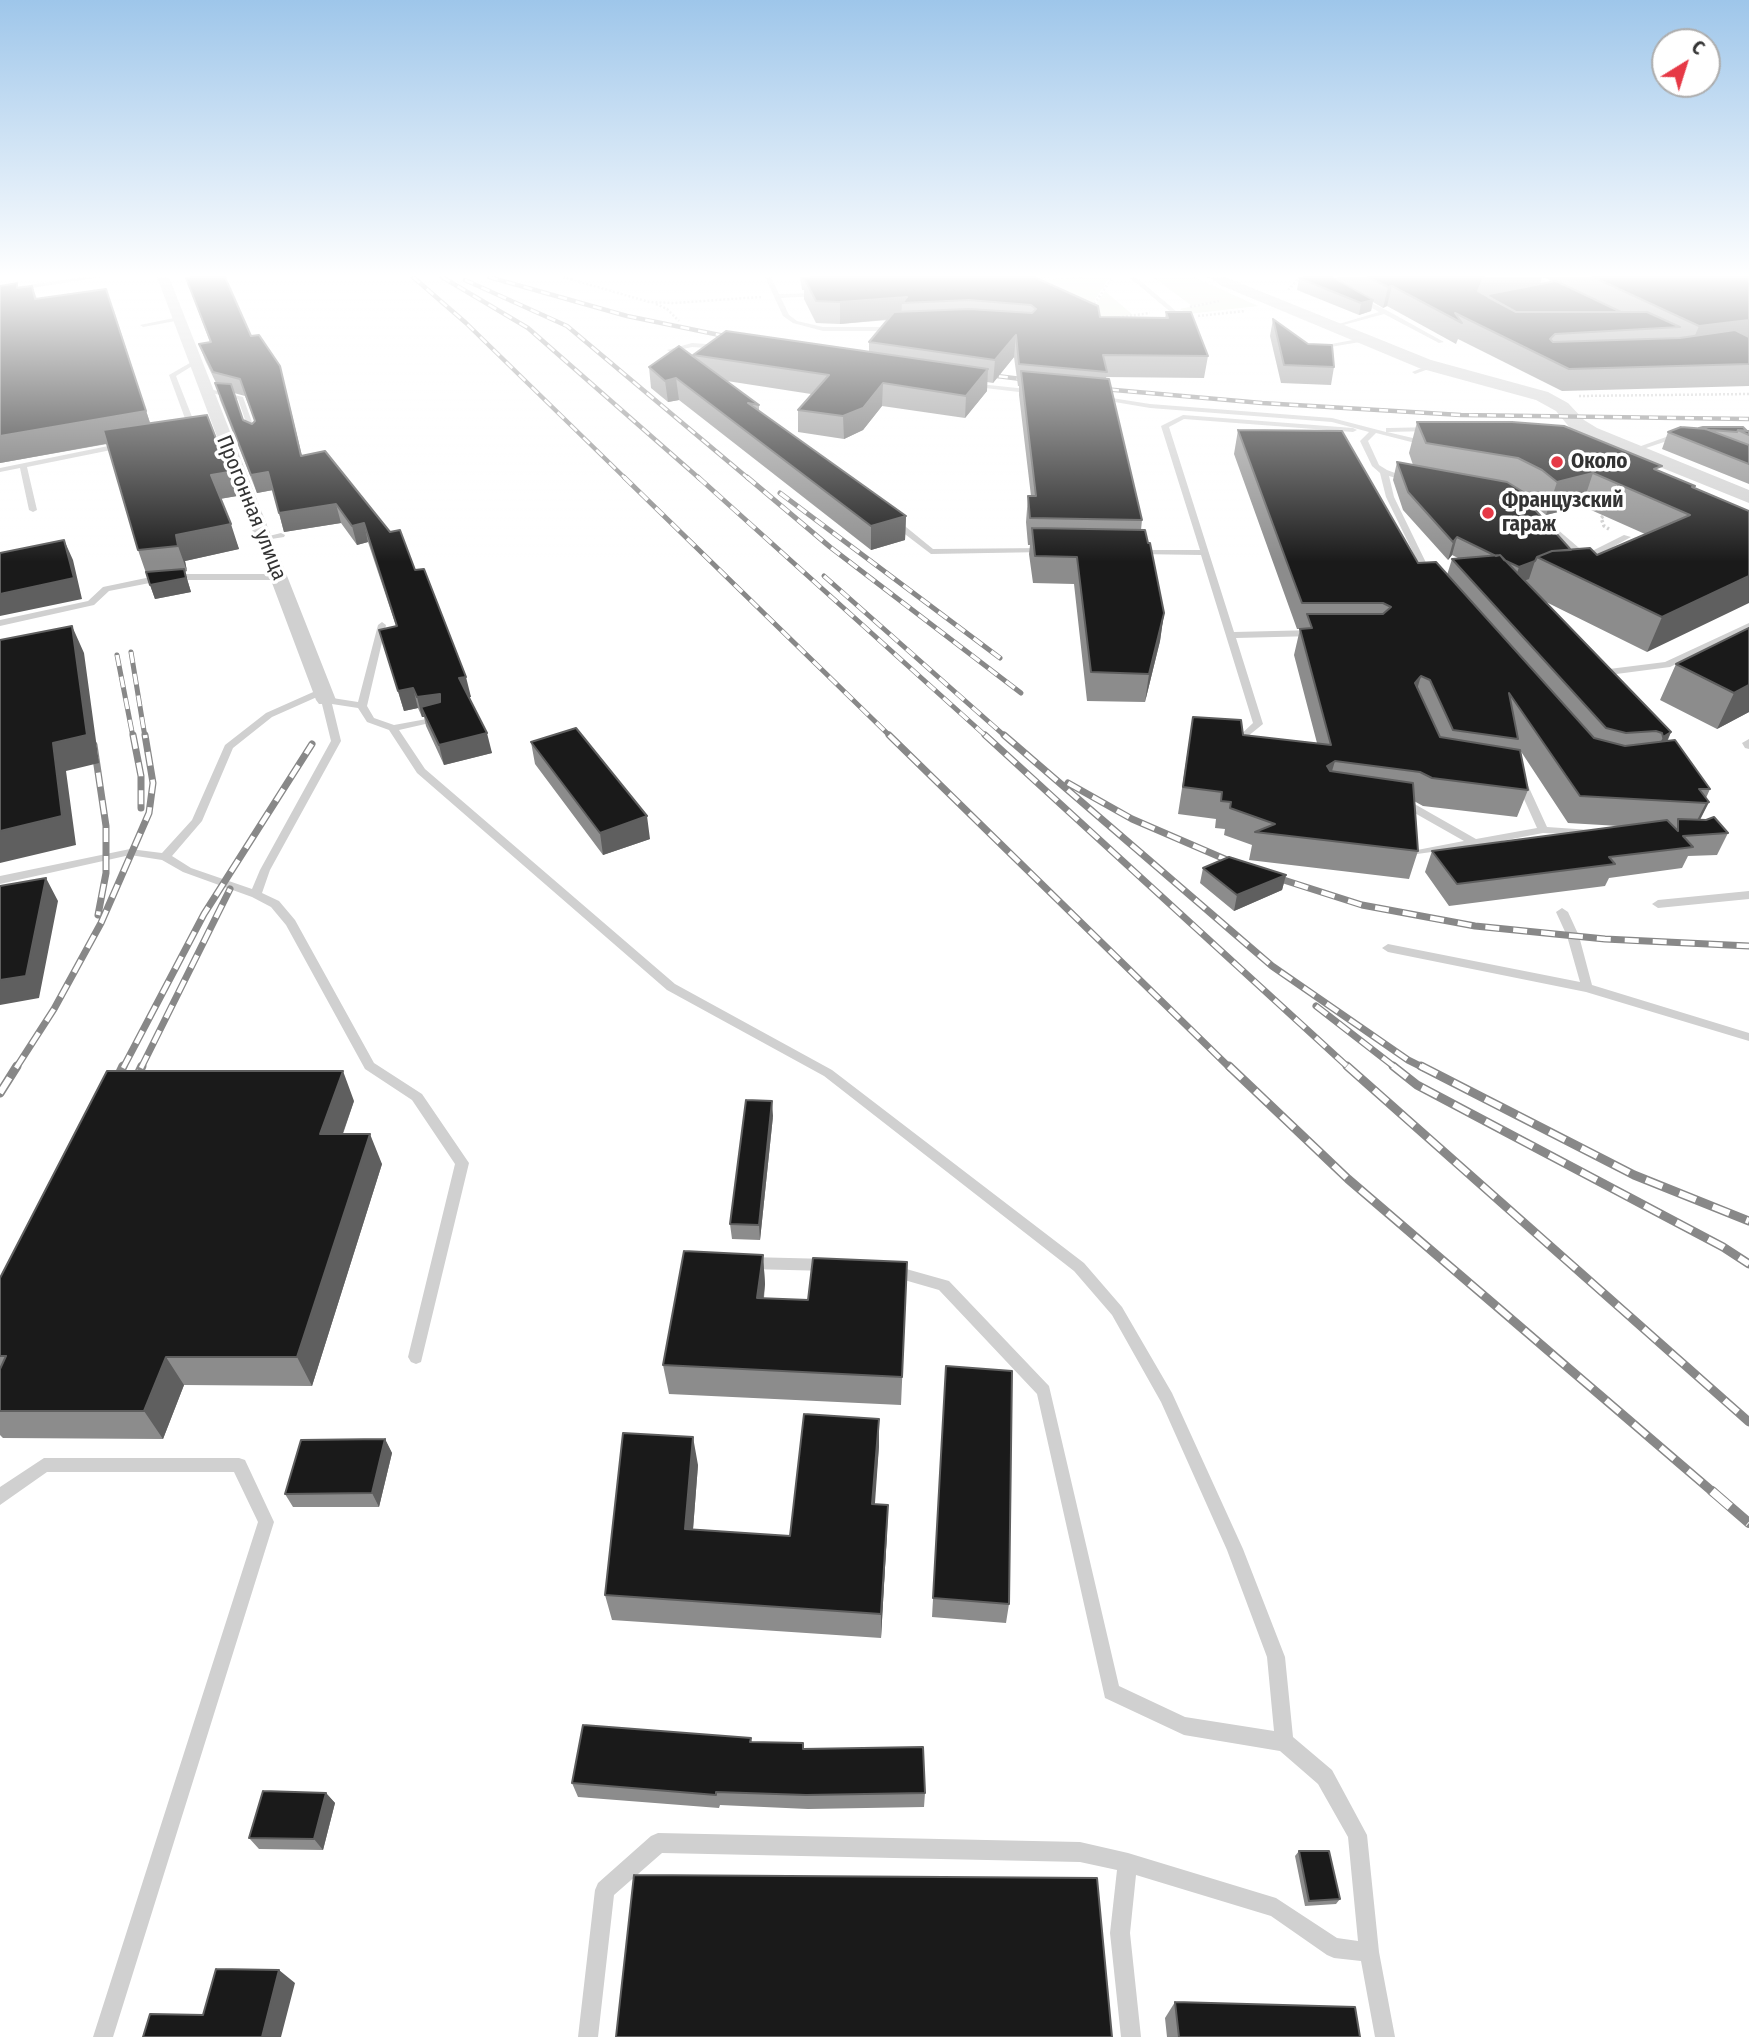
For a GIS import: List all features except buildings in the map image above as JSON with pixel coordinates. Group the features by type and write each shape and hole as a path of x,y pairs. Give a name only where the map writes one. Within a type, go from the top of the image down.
{"street":[{"name":"Прогонная улица","path":"199,372 219,428 273,537 281,570 325,696"},
{"path":"1436,372 1542,396 1562,407 1577,424 1618,448 1749,497"}],"lane":[{"path":"177,372 172,375 195,432"},
{"path":"961,383 1041,393"},
{"path":"205,390 241,398 255,437"},
{"path":"1087,397 1150,406 1332,420 1434,444"},
{"path":"1242,738 1258,724 1165,426 1183,417 1332,430 1437,430"},
{"path":"1267,425 1268,436"},
{"path":"182,434 219,428"},
{"path":"1375,430 1364,441 1376,466 1384,472 1414,480"},
{"path":"1618,448 1666,439 1692,440"},
{"path":"0,470 130,444"},
{"path":"23,466 33,510"},
{"path":"1384,472 1390,497 1430,580 1439,590"},
{"path":"1527,507 1595,566 1584,572"},
{"path":"888,517 931,552 1057,550"},
{"path":"1586,558 1627,537"},
{"path":"1125,552 1206,553"},
{"path":"0,623 91,603 106,589 165,577 281,570"},
{"path":"382,625 362,706 370,720 393,728 440,718"},
{"path":"1601,673 1667,666 1749,626"},
{"path":"1232,635 1328,633"},
{"path":"1591,664 1610,684"},
{"path":"165,857 197,821 229,747 269,715 325,696 362,706"},
{"path":"256,894 265,870 336,741 325,696"},
{"path":"393,728 421,771 671,987 828,1073 1079,1267 1117,1311 1167,1398 1235,1549 1276,1657 1284,1742"},
{"path":"1504,771 1518,773 1543,830"},
{"path":"1394,802 1407,804 1476,843"},
{"path":"1421,852 1543,830 1599,833"},
{"path":"0,880 130,852 165,857 187,870 256,894 275,904 291,923 369,1066 417,1097 462,1163 416,1357"},
{"path":"1658,904 1749,895"},
{"path":"1562,912 1573,936 1587,988"},
{"path":"1388,948 1587,988 1749,1037"},
{"path":"733,1263 843,1265"},
{"path":"870,1265 944,1285 1044,1391 1111,1692 1184,1726 1284,1742 1325,1777 1356,1835 1368,1952 1385,2037"},
{"path":"0,1497 44,1465 239,1465 266,1522 103,2037"},
{"path":"588,2037 605,1890 658,1843 1080,1852 1128,1863 1276,1908 1335,1948 1368,1952"},
{"path":"1128,1863 1120,1933 1131,2037"}],"path":[{"path":"1573,396 1749,394"},
{"path":"1613,511 1601,518 1604,526 1627,537"}],"railway":[{"path":"516,372 626,479"},
{"path":"578,372 700,479"},
{"path":"622,372 749,479"},
{"path":"981,374 1037,381"},
{"path":"1092,388 1262,403 1461,415 1749,419"},
{"path":"624,477 891,737"},
{"path":"698,477 987,737"},
{"path":"747,477 830,547 1021,693"},
{"path":"780,493 1000,658"},
{"path":"824,576 1006,737"},
{"path":"131,652 145,737"},
{"path":"117,655 133,737"},
{"path":"133,735 141,776 141,808"},
{"path":"16,1068 54,1009 101,923 149,813 153,783 145,735"},
{"path":"889,735 1230,1068"},
{"path":"985,735 1349,1068"},
{"path":"1004,735 1272,966 1408,1060 1424,1068"},
{"path":"123,1068 204,914 312,744"},
{"path":"94,745 106,826 106,873 98,915"},
{"path":"1068,783 1132,819 1241,866"},
{"path":"1268,875 1362,905 1475,926 1605,939 1749,946"},
{"path":"141,1068 230,889"},
{"path":"1316,1006 1396,1068"},
{"path":"0,1093 17,1066"},
{"path":"112,1089 123,1066"},
{"path":"132,1087 142,1066"},
{"path":"1229,1066 1348,1179 1714,1493"},
{"path":"1347,1066 1749,1422"},
{"path":"1393,1066 1417,1085 1723,1247 1749,1264"},
{"path":"1421,1066 1634,1175 1749,1221"},
{"path":"1712,1491 1749,1523"}],"place":[{"name":"Около","path":"1557,462"},
{"name":"Французский гараж","path":"1488,513"}]}
